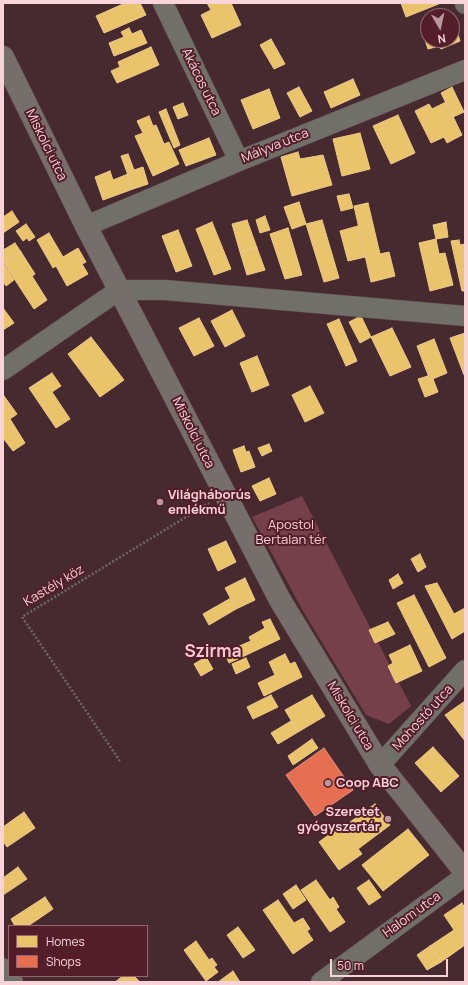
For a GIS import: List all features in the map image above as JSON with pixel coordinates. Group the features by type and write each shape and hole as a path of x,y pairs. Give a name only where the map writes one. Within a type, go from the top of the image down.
{"main road":[{"name":"Miskolci utca","path":"3,57 86,226 280,600 380,766 465,872"}],"street":[{"name":"Akácos utca","path":"163,3 239,161"},
{"name":"Mályva utca","path":"86,226 239,161 465,70"},
{"path":"3,370 119,290 165,290 465,316"},
{"name":"Mohostó utca","path":"380,766 465,670"},
{"name":"Halom utca","path":"321,982 465,876"}],"path":[{"name":"Kastély köz","path":"120,762 22,617 225,493"}],"green space":[{"name":"Apostol Bertalan tér","path":"302,496 411,706 389,724 366,715 303,611 252,517"}],"building: Homes":[{"path":"122,3 140,3 146,15 104,33 96,16 123,4"},
{"path":"207,3 231,3 241,25 212,38 201,15 211,10"},
{"path":"401,3 441,3 428,8 420,8 420,11 406,17"},
{"path":"129,28 132,34 141,30 147,43 114,56 109,43 124,37 121,32"},
{"path":"271,39 285,64 274,69 260,45"},
{"path":"151,47 159,65 117,83 111,71 120,67 118,62"},
{"path":"353,79 360,95 331,108 324,92"},
{"path":"299,87 312,111 300,117 287,93"},
{"path":"452,87 464,112 453,117 441,93"},
{"path":"269,89 280,118 253,129 241,100"},
{"path":"446,102 462,135 447,143 444,137 431,143 415,111 429,104 432,109"},
{"path":"183,103 188,115 178,119 173,107"},
{"path":"166,109 180,145 174,148 159,112"},
{"path":"398,115 415,153 391,164 373,126"},
{"path":"149,116 153,126 156,125 164,144 169,142 179,164 153,176 135,136 143,133 137,121"},
{"path":"360,133 370,169 342,176 333,139"},
{"path":"209,138 216,155 186,166 179,150"},
{"path":"298,152 300,159 323,155 332,185 292,196 281,157"},
{"path":"128,154 134,170 143,167 148,184 133,189 121,156"},
{"path":"110,171 113,180 128,174 133,189 103,200 95,177"},
{"path":"349,194 353,208 341,211 337,196"},
{"path":"299,202 306,224 292,229 284,207"},
{"path":"368,203 380,254 389,252 395,276 371,282 354,206"},
{"path":"12,211 19,222 3,233 3,217"},
{"path":"265,216 270,230 260,233 256,220"},
{"path":"247,220 257,248 240,252 232,224"},
{"path":"322,220 339,278 324,282 306,224"},
{"path":"212,222 231,269 214,275 196,229"},
{"path":"446,222 448,237 436,239 433,225"},
{"path":"26,224 35,237 29,241 27,238 23,241 16,231"},
{"path":"358,226 365,257 348,261 340,231"},
{"path":"288,228 302,275 285,279 270,234"},
{"path":"178,230 192,266 176,272 162,236"},
{"path":"49,233 63,257 78,248 86,262 82,264 88,274 67,286 56,266 53,268 37,240"},
{"path":"436,239 439,254 445,253 453,285 430,291 419,243"},
{"path":"459,240 460,245 465,244 465,291 462,291 451,241"},
{"path":"15,243 21,252 5,262 3,258 3,250"},
{"path":"257,248 265,270 247,275 240,252"},
{"path":"21,252 35,274 32,276 47,300 34,309 4,263"},
{"path":"3,263 14,280 6,286 3,281 5,279 3,276"},
{"path":"3,308 14,323 3,330"},
{"path":"232,310 245,336 225,347 211,321"},
{"path":"361,316 371,337 360,343 349,322"},
{"path":"199,318 214,346 194,356 179,328"},
{"path":"339,319 357,361 346,366 327,324"},
{"path":"392,328 411,367 390,376 371,337"},
{"path":"465,333 465,375 464,375 450,338"},
{"path":"91,337 124,380 100,397 68,354"},
{"path":"434,339 447,373 430,380 417,346"},
{"path":"257,356 269,385 252,392 240,363"},
{"path":"52,373 61,386 52,392 70,419 56,428 29,388"},
{"path":"428,376 430,380 433,379 438,392 425,397 418,379"},
{"path":"310,386 324,413 305,422 292,395"},
{"path":"4,396 17,414 10,419 25,443 13,451 3,438"},
{"path":"269,444 272,451 262,456 258,448"},
{"path":"244,446 246,452 249,451 255,467 241,472 233,450"},
{"path":"269,478 276,494 260,501 252,486"},
{"path":"226,541 236,562 218,571 208,549"},
{"path":"420,554 426,567 418,572 411,559"},
{"path":"398,574 403,583 393,589 389,580"},
{"path":"245,578 255,600 236,609 225,588"},
{"path":"437,583 454,614 465,608 465,631 452,639 425,586"},
{"path":"414,595 446,658 429,667 397,603"},
{"path":"231,598 236,609 209,625 203,614"},
{"path":"270,619 280,639 242,657 237,647 251,641 249,637 265,628 262,622"},
{"path":"388,622 395,634 375,643 369,630"},
{"path":"410,645 422,671 396,683 388,666 393,663 389,655"},
{"path":"237,647 242,657 229,663 225,654"},
{"path":"285,654 290,664 295,662 302,677 264,696 258,683 275,675 269,662"},
{"path":"206,657 213,669 201,676 194,664"},
{"path":"246,658 250,667 236,674 232,664"},
{"path":"271,695 278,707 253,719 247,707"},
{"path":"312,695 325,716 298,732 285,710"},
{"path":"465,701 465,741 445,715"},
{"path":"291,721 298,732 278,744 271,733"},
{"path":"312,739 318,748 293,765 288,756"},
{"path":"433,747 459,776 441,792 415,763"},
{"path":"375,804 390,825 358,849 342,828"},
{"path":"24,812 35,828 7,847 3,841 3,827"},
{"path":"341,826 362,854 339,870 319,842"},
{"path":"408,829 429,855 383,891 362,865"},
{"path":"18,867 27,879 3,895 3,878"},
{"path":"316,880 330,900 333,897 339,907 336,909 345,922 330,932 301,890"},
{"path":"369,880 381,897 369,905 357,888"},
{"path":"296,885 306,900 293,909 283,894"},
{"path":"45,897 53,909 29,925 14,925 11,919"},
{"path":"278,900 294,923 303,918 310,929 307,931 313,940 293,954 263,910"},
{"path":"462,903 465,908 465,945 441,962 430,946 454,930 444,915"},
{"path":"238,927 255,950 243,958 227,935"},
{"path":"196,941 209,960 212,958 217,965 214,967 218,972 206,981 184,950"},
{"path":"430,946 441,962 427,970 417,955"},
{"path":"233,971 240,982 218,982"},
{"path":"122,977 135,977 140,982 115,982"}],"building: Shops":[{"path":"324,748 353,790 315,816 286,775"}],"place":[{"name":"Világháborús emlékmű","path":"160,502"},
{"name":"Coop ABC","path":"328,783"},
{"name":"Szeretet gyógyszertár","path":"388,819"}],"district":[{"name":"Szirma","path":"213,652"}]}
